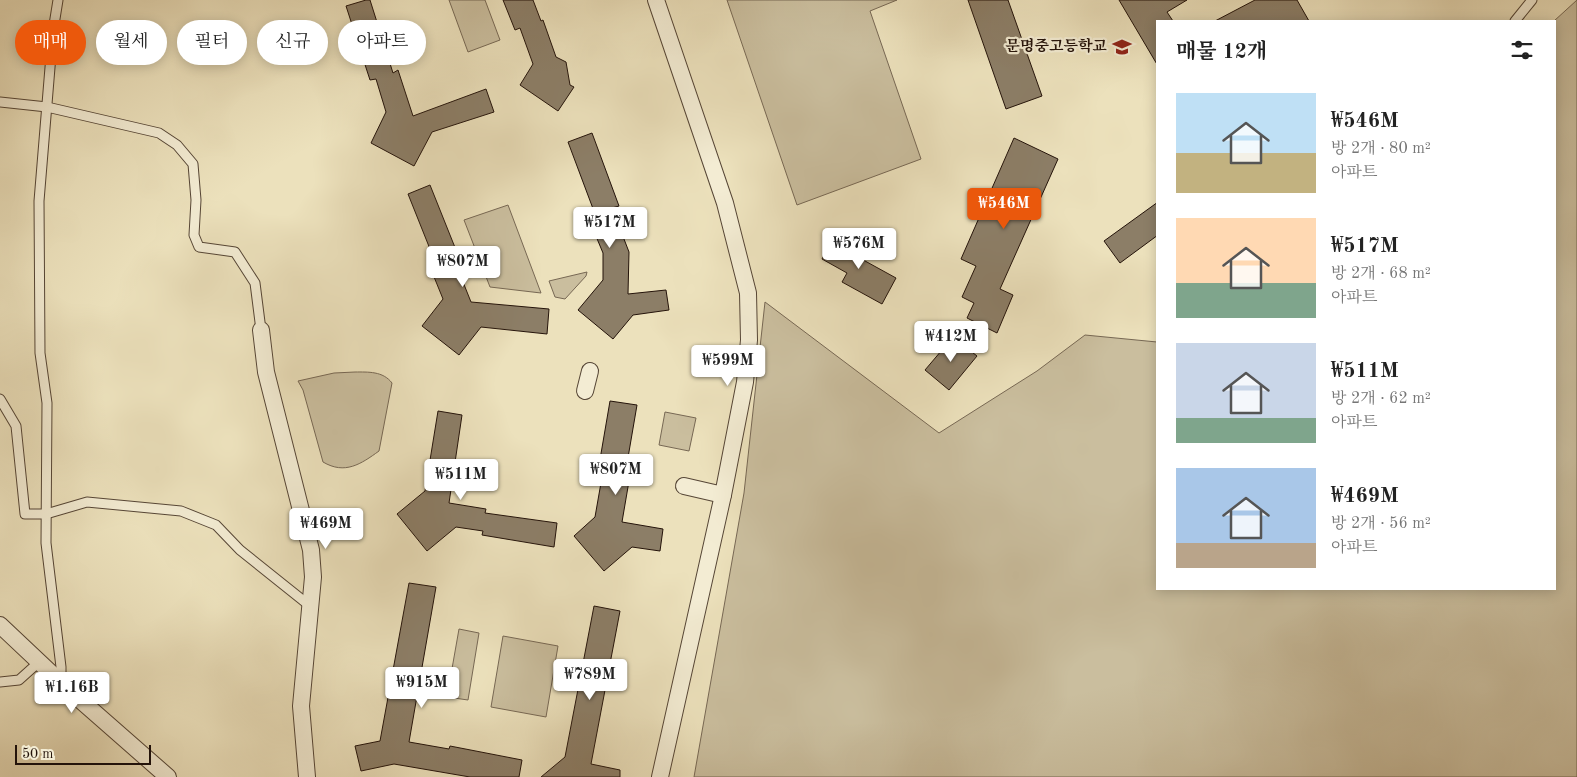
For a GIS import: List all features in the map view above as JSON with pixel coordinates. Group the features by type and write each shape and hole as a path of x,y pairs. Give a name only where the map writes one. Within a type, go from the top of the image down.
{"street":[{"path":"656,0 725,203 748,293 749,340 745,382 723,495 660,777"},
{"path":"261,330 263,357 269,387 311,550 313,577 301,706 307,777"},
{"path":"585,392 590,370"},
{"path":"684,486 723,495"},
{"path":"0,625 168,777"}],"lane":[{"path":"58,0 53,31 39,201 40,353 47,402 46,543 61,667 61,682"},
{"path":"1516,20 1532,0"},
{"path":"0,102 47,107 159,134 177,145 193,164 196,200 194,235 199,247 235,252 255,283 261,330"},
{"path":"0,399 16,426 25,514 46,514 87,502 180,511 216,525 240,550 310,606"},
{"path":"0,682 19,680 40,662"}],"shaded area":[{"path":"449,0 485,0 500,40 468,52"},
{"path":"727,0 897,0 870,11 921,159 797,205"},
{"path":"1577,0 1577,777 694,777 744,493 765,302 939,433 1037,371 1085,335 1156,342 1156,590 1556,590 1555,20"},
{"path":"508,205 541,293 490,287 464,220"},
{"path":"587,272 586,276 565,299 555,297 549,281"},
{"path":"334,373 380,374 392,383 379,451 359,464 338,468 323,462 303,390 298,381"},
{"path":"665,412 696,418 689,451 659,445"},
{"path":"459,629 479,633 468,700 447,697"},
{"path":"503,636 558,646 546,717 491,707"}],"building":[{"path":"370,0 376,20 351,20 346,6"},
{"path":"503,0 533,0 541,21 543,20 556,57 566,62 570,85 574,87 558,111 520,85 533,64 520,28 515,30"},
{"path":"968,0 1008,0 1042,96 1006,109"},
{"path":"1119,0 1187,0 1167,12 1172,20 1156,20 1156,63"},
{"path":"1255,0 1297,0 1308,20 1217,20"},
{"path":"365,65 390,65 393,73 398,70 413,116 486,89 494,112 432,132 414,166 371,143 386,112 376,79 370,80"},
{"path":"592,133 619,206 612,208 629,252 628,294 666,290 669,310 633,315 613,339 578,310 603,280 603,253 588,217 595,214 568,142"},
{"path":"1014,138 1058,159 1000,289 1013,295 997,333 967,318 974,303 962,297 976,266 961,259"},
{"path":"430,185 458,255 453,257 471,302 549,309 547,334 481,327 459,355 422,326 443,299 430,267 436,264 408,194"},
{"path":"1156,203 1156,236 1120,263 1104,241"},
{"path":"835,235 860,248 856,256 896,278 882,304 842,282 847,273 822,259"},
{"path":"953,337 977,356 949,390 925,370"},
{"path":"610,401 637,405 624,481 629,481 622,522 663,529 660,551 632,547 604,571 574,536 595,517 602,477 597,477"},
{"path":"438,411 462,415 449,503 486,509 485,513 557,523 554,547 482,535 483,531 456,527 427,551 397,514 425,491"},
{"path":"409,583 436,587 409,742 449,749 450,746 522,760 519,777 470,777 394,764 361,771 355,746 380,741"},
{"path":"594,606 620,611 591,764 620,770 620,777 541,777 565,757"}],"place":[{"name":"문명중고등학교","path":"1122,47"}]}
